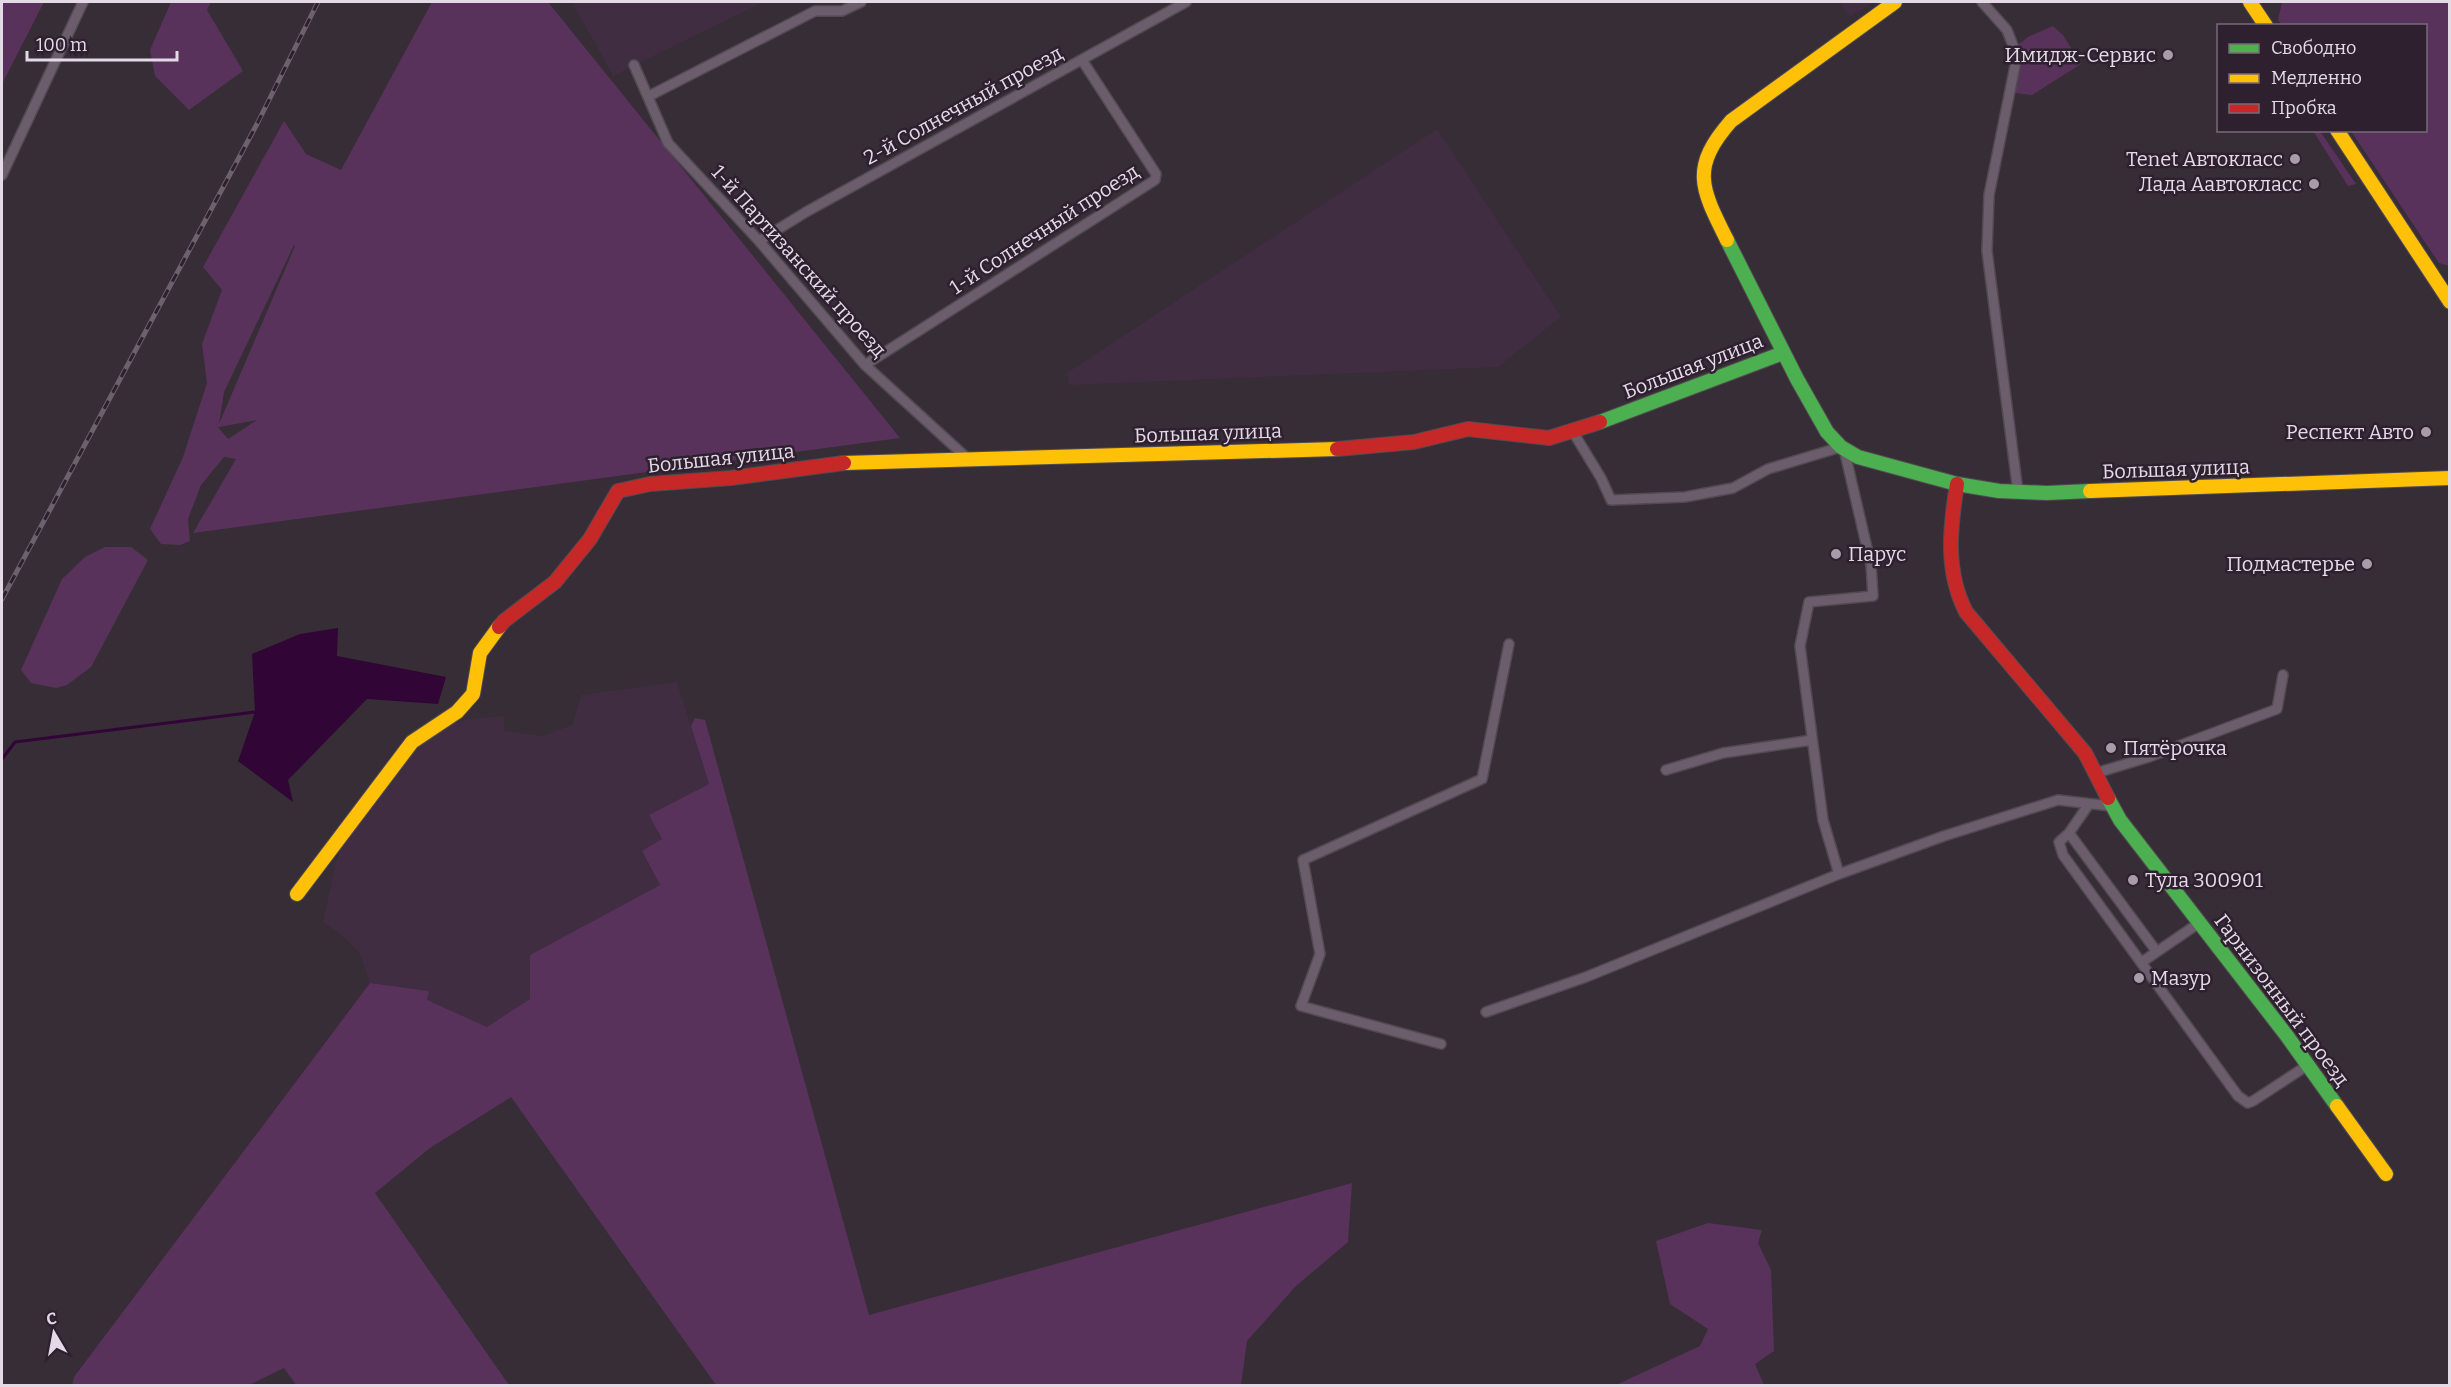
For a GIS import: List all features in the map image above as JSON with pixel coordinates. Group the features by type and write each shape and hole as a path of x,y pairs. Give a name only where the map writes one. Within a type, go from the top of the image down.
{"street":[{"path":"2,175 83,2"},
{"path":"649,96 814,12 843,11 861,2"},
{"name":"2-й Солнечный проезд","path":"759,242 806,212 1186,2"},
{"name":"Большая улица","path":"1895,2 1731,121 1710,143 1703,162 1704,189 1714,214 1783,353 1827,432 1843,448 1858,456 1957,484 2018,492 2058,493 2450,478"},
{"path":"1982,2 2007,30 2017,56 1989,195 1987,251 2018,492"},
{"path":"2254,3 2265,24"},
{"name":"1-й Солнечный проезд","path":"866,365 1155,180 1156,174 1082,60"},
{"name":"1-й Партизанский проезд","path":"634,65 668,143 759,242 866,365 968,459"},
{"path":"2338,132 2445,286 2450,302"},
{"name":"Большая улица","path":"297,894 412,742 458,712 473,694 480,653 504,621 555,582 590,539 618,491 650,484 731,478 845,463 1340,449 1414,442 1468,429 1549,438 1573,432 1783,353"},
{"path":"1573,432 1601,478 1611,500 1685,497 1733,488 1768,469 1843,448 1872,565 1873,596 1809,602 1800,646 1823,820 1839,874"},
{"name":"Гарнизонный проезд","path":"1957,484 1951,525 1951,564 1955,587 1966,612 2073,738 2096,773 2111,806 2308,1065 2386,1173"},
{"path":"1441,1044 1301,1006 1320,954 1303,860 1482,779 1509,644"},
{"path":"2096,773 2149,757 2277,709 2283,675"},
{"path":"1666,770 1723,753 1812,740"},
{"path":"1486,1012 1586,977 1839,874 1944,836 2058,800 2111,806"},
{"path":"2090,804 2069,833 2059,842 2063,855 2142,962 2216,1070 2242,1100 2253,1101 2308,1065"},
{"path":"2069,833 2157,952"},
{"path":"2142,962 2199,923"}],"shaded area":[{"path":"2,2 44,2 2,84"},
{"path":"171,2 211,2 207,10 243,71 189,110 155,76 150,50"},
{"path":"432,2 548,2 900,438 193,533 236,459 224,457 201,485 188,519 190,541 180,545 161,544 150,529 183,457 207,383 202,344 222,290 203,267 284,121 306,154 341,170","holes":["295,246 219,424 224,392","257,420 228,439 218,427 219,427"]},
{"path":"572,2 763,2 613,76"},
{"path":"1840,2 1873,2 1850,17"},
{"path":"2282,2 2449,2 2449,266 2439,263 2352,132 2427,132 2427,24 2281,24 2278,20"},
{"path":"2053,26 2063,35 2081,64 2032,95 2015,93 2020,57 2019,44 2028,37"},
{"path":"1437,129 1561,317 1498,367 1069,385 1067,373"},
{"path":"2314,132 2321,132 2356,184 2348,186"},
{"path":"105,547 131,547 148,560 91,667 67,685 56,688 31,683 21,670 62,579 85,557"},
{"path":"338,628 337,656 446,677 438,704 367,699 288,780 293,802 238,761 255,712 252,654 300,634"},
{"path":"677,682 709,784 649,815 662,839 642,852 660,885 530,955 530,999 487,1027 427,1000 429,991 370,983 359,952 343,936 323,922 335,865 345,834 424,738 443,727 469,719 504,716 504,731 542,736 572,725 581,695"},
{"path":"695,718 705,720 869,1315 1352,1183 1348,1242 1296,1286 1247,1341 1241,1385 716,1385 511,1097 430,1148 375,1193 509,1385 296,1385 284,1368 249,1385 72,1385 74,1377 370,983 429,991 427,1000 487,1027 530,999 530,955 660,885 642,851 662,839 649,815 709,784 691,726"},
{"path":"1708,1223 1762,1230 1758,1243 1771,1270 1774,1351 1755,1364 1764,1385 1616,1385 1700,1346 1708,1329 1670,1304 1656,1241"}],"waterway":[{"path":"2,759 15,742 255,712"}],"railway":[{"path":"2,599 257,124 318,2"}],"traffic: fast":[{"path":"1727,240 1797,379 1827,432 1841,447 1858,457 1957,484 1999,491 2047,493 2090,491"},
{"path":"1600,422 1783,353"},
{"path":"2108,798 2120,820 2287,1036 2337,1106"}],"traffic: slow":[{"path":"1727,240 1711,206 1704,179 1709,152 1718,137 1731,121 1895,2"},
{"path":"2250,2 2265,24"},
{"path":"2338,132 2450,302"},
{"path":"844,463 1337,449"},
{"path":"2090,491 2450,478"},
{"path":"297,894 412,742 457,712 473,694 480,653 499,627"},
{"path":"2337,1106 2386,1174"}],"traffic: jam":[{"path":"1337,449 1414,442 1468,429 1549,438 1600,422"},
{"path":"499,627 555,582 590,539 618,491 650,484 731,478 844,463"},
{"path":"1957,484 1951,533 1952,565 1959,597 1966,612 2085,753 2108,798"}],"place":[{"name":"Имидж-Сервис","path":"2168,55"},
{"name":"Tenet Автокласс","path":"2295,159"},
{"name":"Лада Аавтокласс","path":"2314,184"},
{"name":"Респект Авто","path":"2426,432"},
{"name":"Парус","path":"1836,554"},
{"name":"Подмастерье","path":"2367,564"},
{"name":"Пятёрочка","path":"2111,748"},
{"name":"Тула 300901","path":"2133,880"},
{"name":"Мазур","path":"2139,978"}]}
